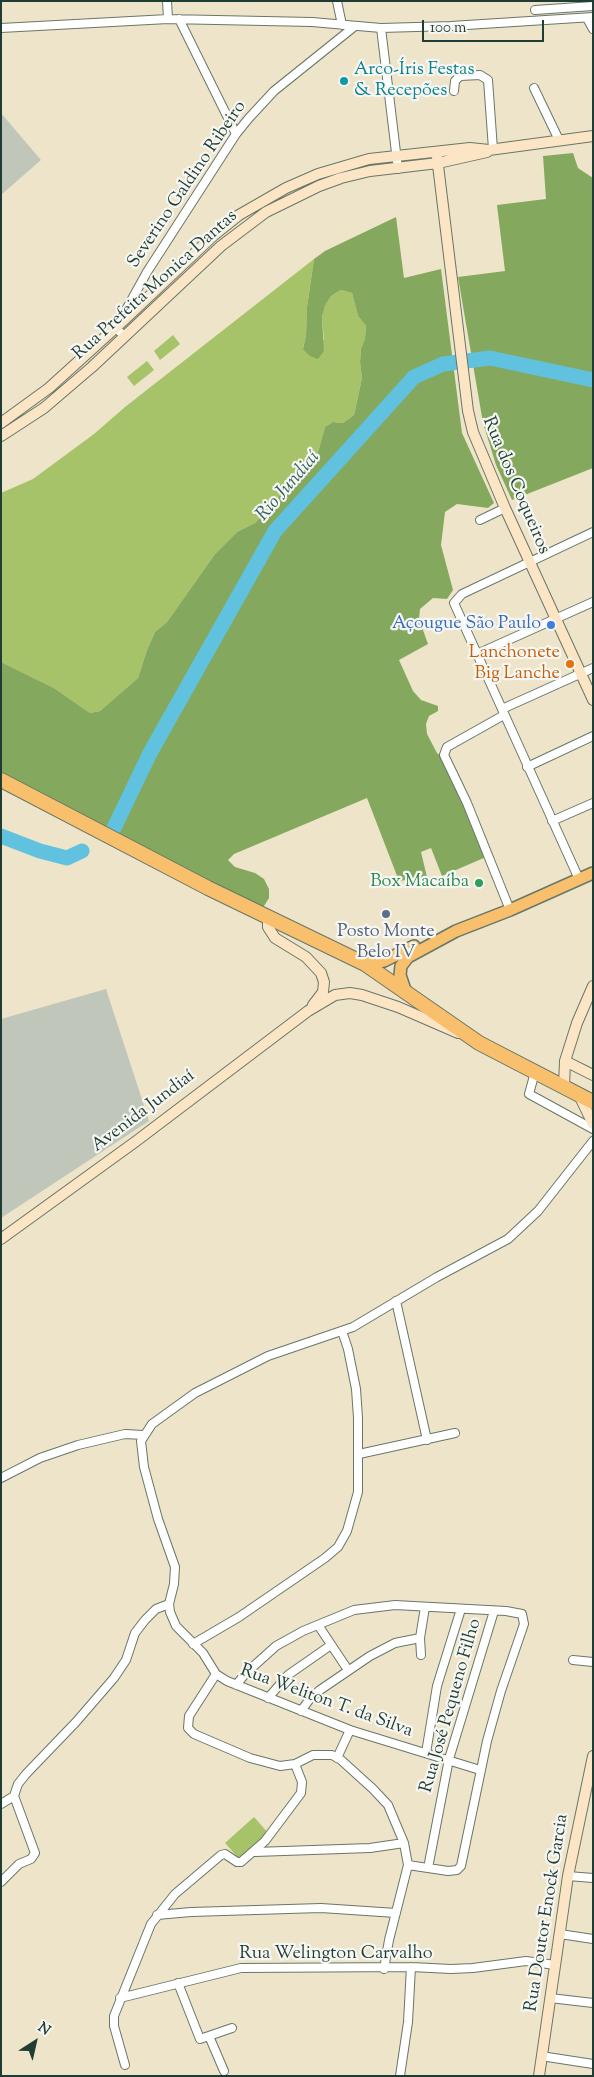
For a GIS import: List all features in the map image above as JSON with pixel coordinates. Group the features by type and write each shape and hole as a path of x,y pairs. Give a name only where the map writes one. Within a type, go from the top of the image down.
{"highway":[{"path":"1,780 364,964 405,990 479,1043 593,1102"}],"main road":[{"name":"Rua Prefeita Monica Dantas","path":"1,422 49,388 116,328 214,235 261,201 318,174 369,159 396,157 437,158 482,154 491,150 593,136"},
{"name":"Rua Prefeita Monica Dantas","path":"1,436 44,408 92,367 221,246 266,212 319,186 341,178 370,171 398,169 437,158"},
{"name":"Rua dos Coqueiros","path":"437,158 468,411 473,432 505,508 593,700"},
{"path":"405,990 400,975 404,961 438,940 593,873"},
{"name":"Avenida Jundiaí","path":"268,917 268,927 275,938 306,956 321,974 324,982 323,992 308,1011"},
{"path":"364,964 384,961 420,944 438,940"},
{"path":"564,1086 565,1061 583,1006 593,986"},
{"name":"Avenida Jundiaí","path":"1,1239 135,1142 308,1011 335,995 362,995 398,1008 479,1043"},
{"path":"565,1061 593,1075"},
{"path":"579,1095 593,1124"},
{"name":"Rua Doutor Enock Garcia","path":"539,2076 568,1876 593,1756"}],"street":[{"path":"166,1 168,19"},
{"path":"336,1 342,25"},
{"path":"534,1 536,20"},
{"path":"535,10 588,5"},
{"path":"1,28 168,19 312,22 380,28 590,17 593,29"},
{"path":"179,19 236,134"},
{"name":"Severino Galdino Ribeiro","path":"116,328 147,272 236,134 274,92 355,26"},
{"path":"380,28 398,169"},
{"path":"454,91 455,81 460,76 480,75 488,80 491,150"},
{"path":"534,88 559,140"},
{"path":"116,328 124,336"},
{"path":"480,520 505,508"},
{"path":"579,879 454,603 462,594 593,532"},
{"path":"477,654 593,602"},
{"path":"510,910 467,803 444,755 447,746 503,712 593,668"},
{"path":"527,767 593,736"},
{"path":"552,821 593,803"},
{"path":"535,1072 529,1094 593,1129"},
{"path":"1,1882 19,1864 31,1859 35,1853 14,1796 18,1784 76,1722 121,1669 135,1633 145,1620 156,1610 169,1604 174,1584 175,1567 158,1518 144,1467 140,1441 143,1434 164,1413 212,1383 281,1351 362,1323 396,1301 508,1239 519,1231 538,1211 593,1141"},
{"path":"396,1301 427,1440"},
{"path":"194,1644 239,1617 325,1558 338,1547 347,1531 358,1492 358,1405 348,1349 342,1331"},
{"path":"358,1454 455,1433"},
{"path":"1,1478 40,1458 70,1447 116,1436 143,1434"},
{"name":"Rua Weliton T. da Silva","path":"169,1604 176,1626 207,1659 216,1674 236,1685 350,1730 480,1770"},
{"path":"236,1685 255,1663 276,1646 354,1610 395,1605 521,1614 524,1618 524,1624 501,1691 480,1770 461,1866 454,1871 408,1865"},
{"path":"421,1655 420,1638 424,1607"},
{"path":"426,1754 437,1686 461,1609"},
{"name":"Rua José Pequeno Filho","path":"428,1868 449,1759 494,1611"},
{"path":"318,1625 348,1670"},
{"path":"302,1712 314,1694 348,1670 395,1643 420,1638"},
{"path":"268,1698 294,1670 331,1645"},
{"path":"573,1660 593,1662"},
{"path":"216,1674 189,1716 188,1726 192,1732 261,1762 280,1766 295,1764 313,1755 327,1755 337,1758 382,1798 394,1817 404,1843 408,1865 384,1969"},
{"path":"337,1758 350,1730"},
{"path":"125,2065 114,2022 120,1998 140,1949 157,1915 175,1894 221,1855 225,1854 240,1863 255,1852 273,1833 301,1793 302,1782 295,1764"},
{"path":"1,1804 14,1796"},
{"path":"255,1852 370,1848 404,1843"},
{"path":"568,1876 593,1878"},
{"path":"157,1915 191,1912 322,1908 396,1913"},
{"path":"560,1934 593,1939"},
{"name":"Rua Welington Carvalho","path":"120,1998 241,1968 473,1968 526,1961 555,1965"},
{"path":"400,2076 408,2022 411,1967"},
{"path":"178,1983 200,2039 232,2028"},
{"path":"550,1998 593,2003"},
{"path":"209,2036 224,2071"},
{"path":"541,2056 593,2064"}],"shaded area":[{"path":"1,113 41,160 1,195"},
{"path":"106,989 149,1121 1,1218 1,1019"}],"green space":[{"path":"573,153 578,168 593,178 593,468 512,500 496,465 483,423 458,277 505,271 497,205 546,199 543,156"},
{"path":"396,217 404,278 441,269 462,433 494,503 488,508 457,504 445,512 441,545 453,590 447,599 433,598 420,609 419,619 428,644 399,660 413,691 421,700 438,706 438,711 429,716 426,724 427,734 437,753 447,761 486,857 442,876 431,848 421,852 427,877 399,881 367,798 234,854 228,860 235,867 255,873 264,879 269,889 269,898 264,906 257,909 1,784 1,662 54,688 90,713 100,711 138,678 155,632 167,622 215,554 237,532 255,523 269,509 296,475 318,452 325,427 333,422 343,423 354,415 362,378 361,349 365,338 366,326 358,316 352,293 341,290 331,296 325,306 322,317 324,351 318,359 310,356 303,349 314,259 325,251"},
{"path":"314,259 303,348 324,340 322,317 325,306 331,296 341,290 352,293 358,316 366,326 360,362 362,378 354,415 343,423 333,422 325,427 318,452 296,475 269,509 255,523 237,532 215,554 167,622 155,632 138,678 100,711 90,713 54,688 1,662 1,493 33,479 94,434 125,407"},
{"path":"173,335 180,344 160,360 154,351"},
{"path":"147,361 154,370 134,386 127,377"},
{"path":"254,1817 270,1835 241,1861 225,1843"}],"waterway":[{"name":"Rio Jundiaí","path":"114,828 150,753 275,531 414,377 443,364 490,358 593,380"},
{"name":"Rio Jundiaí","path":"1,836 40,851 67,858 82,851"}],"place":[{"name":"Arco-Íris Festas & Recepões","path":"344,81"},
{"name":"Açougue São Paulo","path":"551,625"},
{"name":"Lanchonete Big Lanche","path":"570,664"},
{"name":"Box Macaíba","path":"479,883"},
{"name":"Posto Monte Belo IV","path":"386,914"}]}
